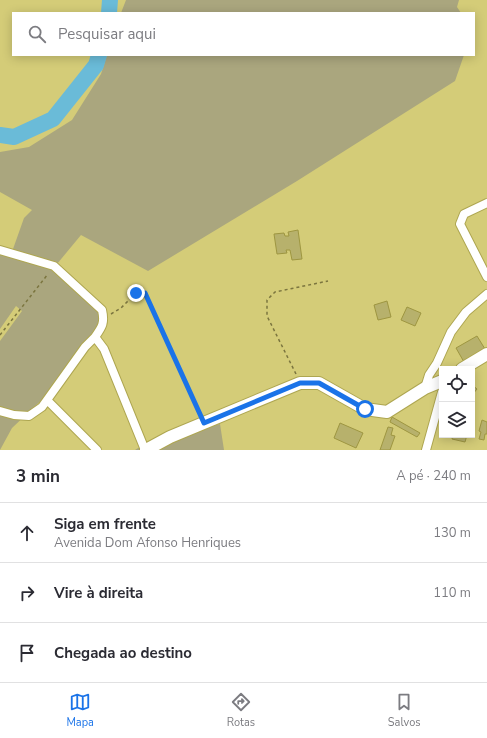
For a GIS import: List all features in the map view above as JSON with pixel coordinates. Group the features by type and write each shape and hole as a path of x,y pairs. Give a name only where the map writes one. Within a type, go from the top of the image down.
{"street":[{"path":"487,203 464,214 460,224 487,277"},
{"path":"0,250 54,266 102,310 104,319 101,328 95,337 85,347 42,407 28,416 14,415 0,411"},
{"path":"425,388 429,375 439,366 451,332 466,312 487,294"},
{"path":"95,337 104,349 146,450 170,437 300,383 319,383 365,409 387,412 425,388 439,382"},
{"path":"467,366 487,354"},
{"path":"47,400 97,450"},
{"path":"426,450 439,402"}],"path":[{"path":"0,335 54,266"},
{"path":"300,383 267,316 267,300 275,292 328,281"},
{"path":"104,319 121,308 136,293 145,293 204,423"}],"shaded area":[{"path":"126,0 459,0 457,7 460,12 121,12"},
{"path":"107,56 464,56 455,81 297,181 148,271 81,235 57,264 101,311 100,324 47,395 12,428 0,450 0,341 22,311 16,306 0,329 0,249 13,249 24,218 32,210 0,192 0,152 29,147 72,120 101,74"},
{"path":"220,424 224,450 135,450 149,441"}],"building":[{"path":"298,230 302,259 292,260 290,250 286,250 287,253 277,254 274,234 284,233 285,236 289,236 288,232"},
{"path":"387,301 391,317 378,320 374,305"},
{"path":"407,307 421,313 415,326 401,320"},
{"path":"477,336 485,349 464,362 456,348"},
{"path":"392,417 420,433 417,437 390,422"},
{"path":"482,420 487,422 487,434 485,434 484,440 479,439 481,432 479,431"},
{"path":"340,423 363,433 356,448 334,438"},
{"path":"388,427 393,428 391,435 395,436 390,450 380,450"},
{"path":"452,438 466,438 465,442"}],"waterway":[{"path":"109,12 110,0"},
{"path":"0,135 14,137 53,119 96,65 99,56"}],"route":[{"path":"136,293 145,293 204,423 300,383 319,383 365,409"}]}
